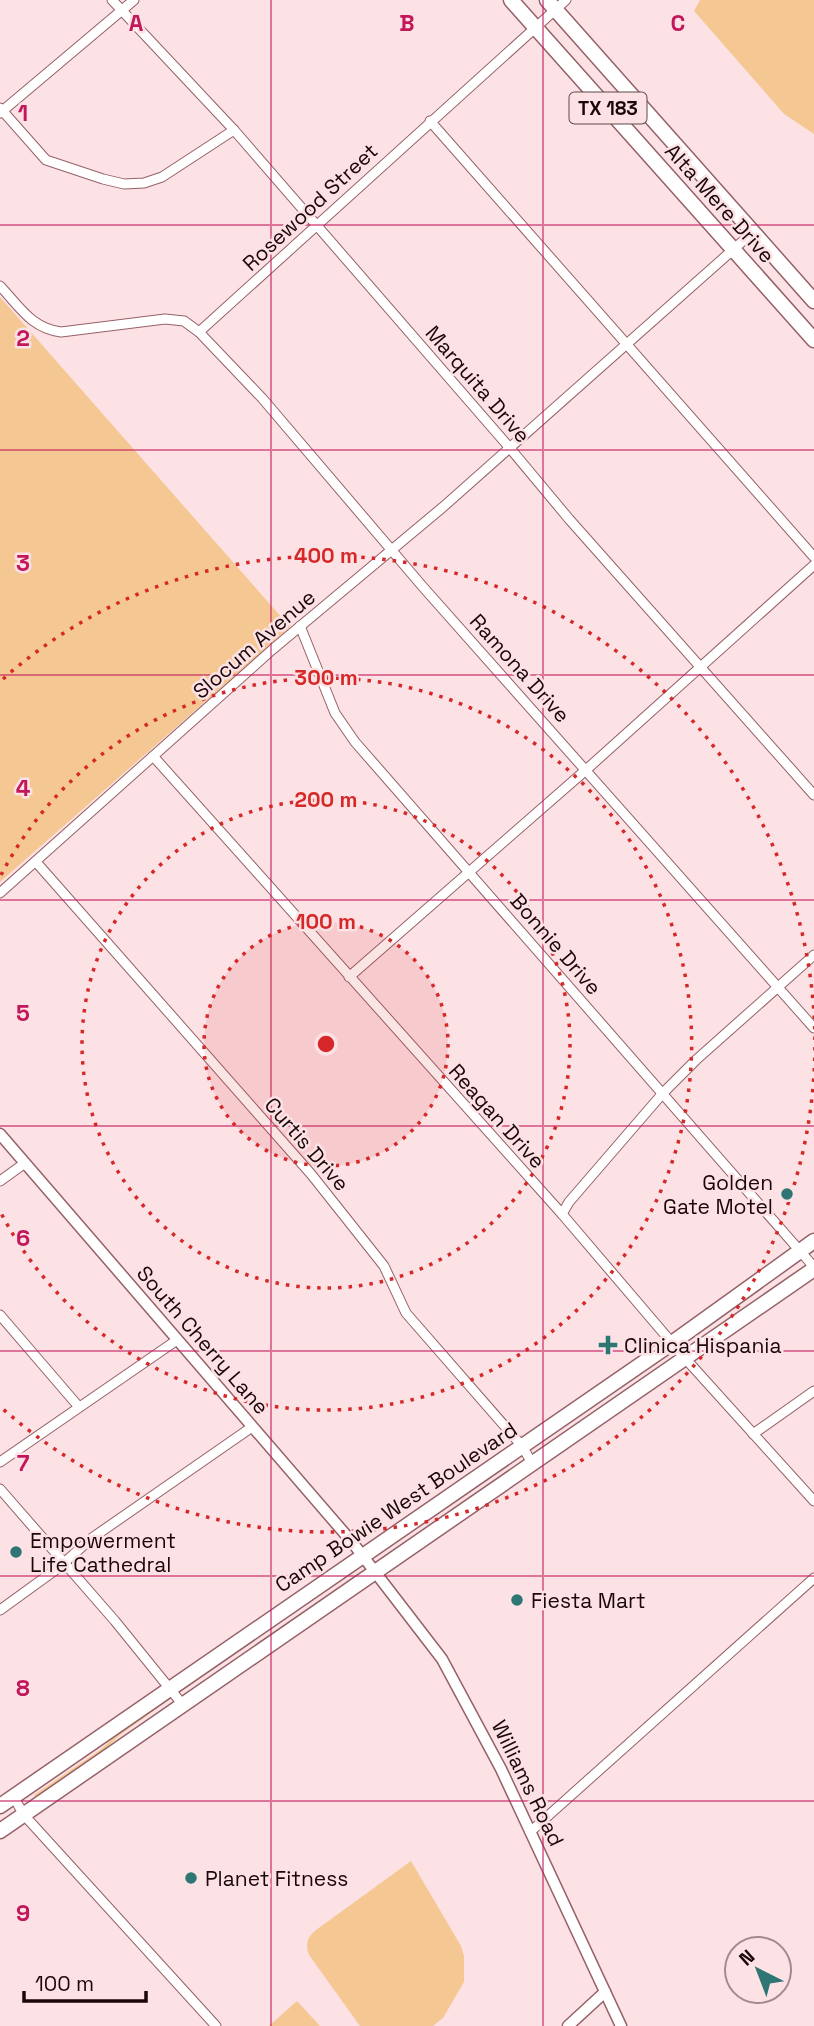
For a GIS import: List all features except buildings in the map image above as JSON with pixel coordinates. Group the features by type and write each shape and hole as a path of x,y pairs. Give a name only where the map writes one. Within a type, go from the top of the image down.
{"main road":[{"name":"Alta Mere Drive","path":"511,0 814,340"},
{"name":"Alta Mere Drive","path":"556,3 814,302"},
{"name":"Camp Bowie West Boulevard","path":"0,1806 672,1343 814,1241"},
{"name":"Camp Bowie West Boulevard","path":"0,1831 814,1268"}],"street":[{"name":"Marquita Drive","path":"112,0 234,130 569,519 814,795"},
{"path":"134,0 1,111 47,160 91,176 124,184 144,183 162,177 234,130"},
{"name":"Rosewood Street","path":"199,332 536,27 556,3"},
{"path":"430,121 814,557"},
{"name":"Slocum Avenue","path":"1,892 300,626 392,550 753,232"},
{"path":"0,286 41,328 61,332 165,319 184,321 199,332"},
{"name":"Ramona Drive","path":"199,332 262,398 392,550 814,1028"},
{"path":"349,977 587,769 814,565"},
{"name":"Bonnie Drive","path":"300,626 335,713 355,743 814,1268"},
{"name":"Reagan Drive","path":"153,756 814,1501"},
{"name":"Curtis Drive","path":"36,862 311,1174 384,1266 406,1313 522,1446 532,1462"},
{"path":"562,1214 569,1202 663,1093 696,1060 814,956"},
{"name":"South Cherry Lane","path":"0,1134 363,1555 375,1573"},
{"path":"0,1181 25,1163"},
{"path":"1,1318 79,1407"},
{"path":"0,1462 177,1340"},
{"path":"753,1434 814,1391"},
{"path":"0,1610 92,1538 252,1427"},
{"path":"0,1489 183,1705"},
{"name":"Williams Road","path":"375,1573 454,1678 501,1769 621,2026"},
{"path":"530,1832 814,1578"},
{"path":"13,1797 24,1815 216,2026"},
{"path":"568,2026 605,1992"}],"shaded area":[{"path":"700,0 814,0 814,134 784,114 694,11"},
{"path":"0,297 290,627 0,882"},
{"path":"158,1706 101,1753 36,1798 34,1795"},
{"path":"411,1861 461,1946 464,1956 464,1982 443,2018 433,2026 360,2026 309,1955 308,1941 316,1930"},
{"path":"297,2001 320,2026 269,2026"}],"place":[{"name":"Golden Gate Motel","path":"787,1194"},
{"name":"Clinica Hispania","path":"608,1345"},
{"name":"Empowerment Life Cathedral","path":"16,1552"},
{"name":"Fiesta Mart","path":"517,1600"},
{"name":"Planet Fitness","path":"191,1878"}]}
